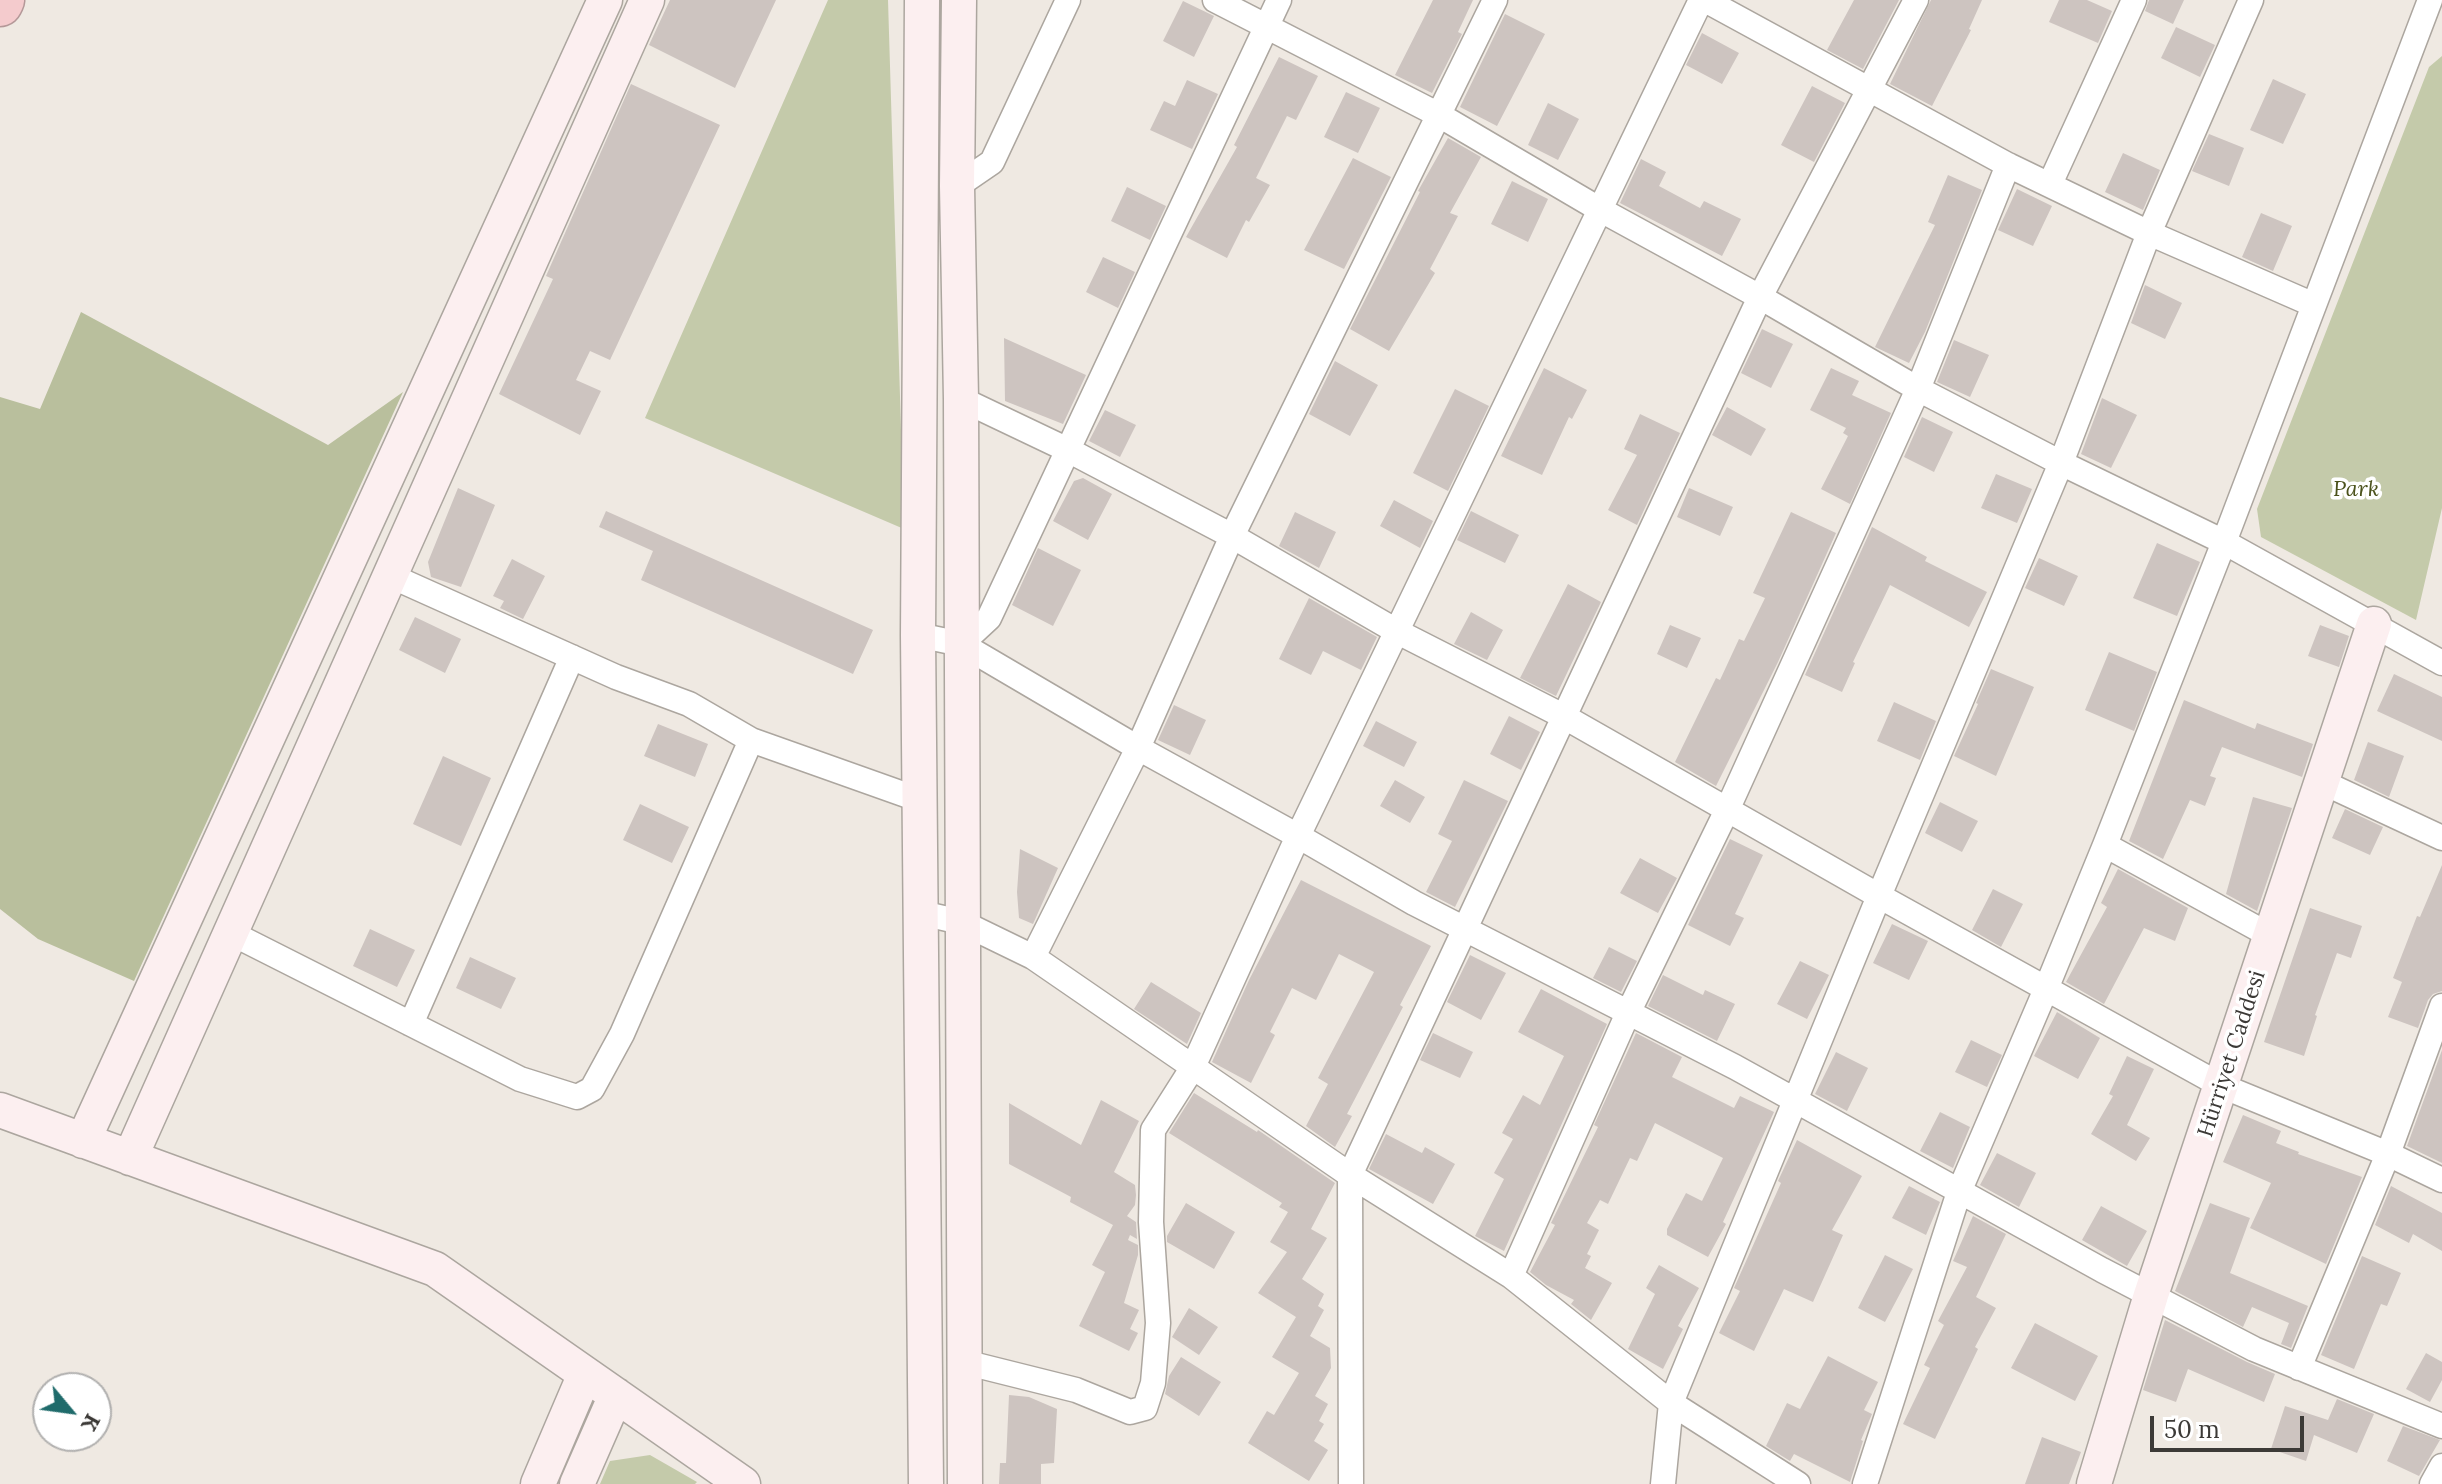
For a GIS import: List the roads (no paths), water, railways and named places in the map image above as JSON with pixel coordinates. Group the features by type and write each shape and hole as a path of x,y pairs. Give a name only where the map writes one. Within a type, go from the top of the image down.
{"street":[{"path":"83,1141 605,0"},
{"path":"130,1158 647,0"},
{"path":"922,0 918,635 926,1484"},
{"path":"959,0 957,186 961,399 965,1484"},
{"path":"957,186 992,162 1068,0"},
{"path":"1215,0 1439,115 1918,389 2224,542 2442,663"},
{"path":"961,644 989,618 1279,0"},
{"path":"1033,957 1138,748 1232,536 1495,0"},
{"path":"964,1362 1076,1390 1130,1412 1145,1408 1153,1383 1158,1323 1151,1222 1153,1130 1193,1067 1298,836 1599,209 1703,0 2008,165 2149,233 2314,305"},
{"path":"1351,1484 1350,1175 1760,297 1916,0"},
{"path":"2050,184 2134,0"},
{"path":"1663,1484 1671,1403 2061,463 2149,233 2251,0"},
{"path":"1865,1484 1959,1192 2105,845 2430,0"},
{"path":"1511,1276 1628,1013 1728,808 1918,389 2008,165"},
{"path":"961,399 1068,450 1232,536 1398,632 1563,716 2222,1086 2388,1154 2442,1180"},
{"path":"391,576 616,677 689,704 751,740 920,800"},
{"name":"Hürriyet Caddesi","path":"2094,1484 2151,1295 2374,624"},
{"path":"918,635 961,644 1138,748 1414,903 1796,1101 1959,1192 2254,1349 2442,1426"},
{"path":"411,1024 572,657"},
{"path":"231,933 520,1079 577,1097 592,1089 622,1034 751,740"},
{"path":"2322,782 2442,838"},
{"path":"2105,845 2271,936"},
{"path":"921,913 961,922 1033,957 1350,1175 1511,1276 1671,1403 1798,1484"},
{"path":"2299,1368 2388,1154 2442,1006"},
{"path":"0,1110 435,1269 743,1484"},
{"path":"538,1484 585,1374"},
{"path":"577,1484 616,1395"},
{"path":"2432,1484 2442,1466"}],"park label":[{"name":"Park","path":"2356,490"}]}
